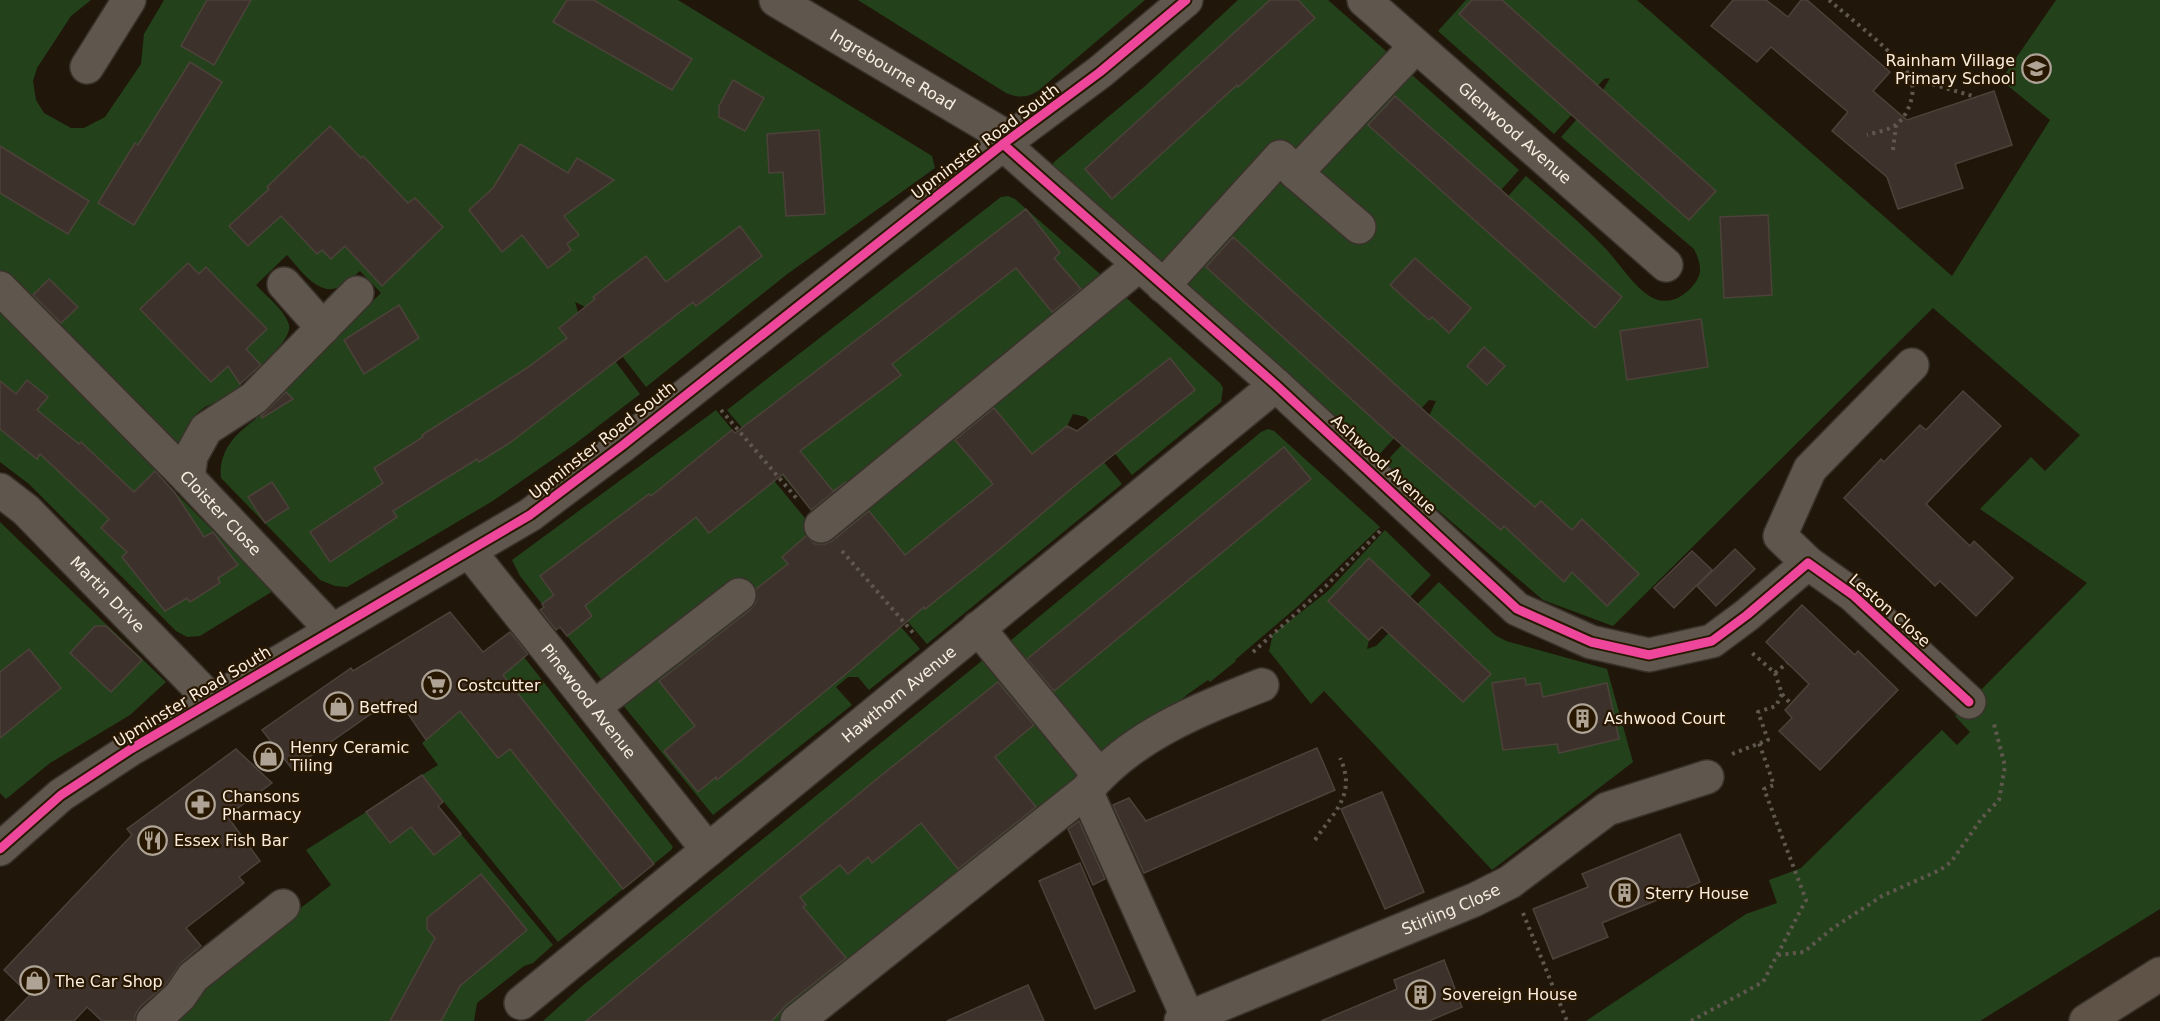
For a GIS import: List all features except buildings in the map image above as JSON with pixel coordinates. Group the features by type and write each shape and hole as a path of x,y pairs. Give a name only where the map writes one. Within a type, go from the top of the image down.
{"main road":[{"path":"2086,1021 2160,975"}],"street":[{"path":"87,67 129,0"},
{"name":"Ingrebourne Road","path":"776,0 1007,141"},
{"name":"Upminster Road South","path":"0,849 61,795 131,749 530,515 1007,141 1100,72 1185,0"},
{"name":"Glenwood Avenue","path":"1364,0 1666,265"},
{"path":"1296,173 1416,46"},
{"name":"Ashwood Avenue","path":"1007,141 1151,276 1276,385 1406,504 1517,609 1591,642 1649,655 1712,640 1747,615 1797,571"},
{"path":"821,526 1151,276 1280,157 1359,227"},
{"path":"284,284 323,328"},
{"path":"0,288 188,478"},
{"name":"Cloister Close","path":"332,630 188,478 191,456 206,429 254,398 357,293"},
{"name":"Leston Close","path":"1912,365 1809,469 1780,536 1797,571 1853,595 1970,702"},
{"name":"Hawthorn Avenue","path":"521,1003 1276,385"},
{"name":"Martin Drive","path":"0,490 26,510 212,700"},
{"name":"Pinewood Avenue","path":"470,551 708,850"},
{"path":"594,707 739,596"},
{"path":"978,628 1093,783 1185,1020"},
{"path":"797,1021 1155,732 1196,711 1262,685"},
{"name":"Stirling Close","path":"1185,1020 1474,900 1510,882 1607,809 1717,767"},
{"path":"153,1021 180,996 193,977 283,906"}],"path":[{"path":"1829,0 1902,64 1911,78 1911,96 1907,113 1896,125 1867,135"},
{"path":"1911,78 1976,97"},
{"path":"1893,150 1896,125"},
{"path":"1252,652 1323,589 1406,504"},
{"path":"1747,615 1761,630 1743,645 1775,673 1782,694 1791,704"},
{"path":"1775,673 1787,663"},
{"path":"1717,767 1768,740 1758,712 1776,706 1782,694"},
{"path":"1778,955 1804,952 1833,928 1882,896 1940,870 1951,861 1982,818 1999,800 2005,766 1995,725 1983,704 1970,702"},
{"path":"1691,1021 1763,982 1806,900 1764,789 1774,785 1759,743"},
{"path":"1315,840 1344,798 1347,773 1340,758"},
{"path":"1510,882 1567,1021"}],"green space":[{"path":"0,0 91,0 71,16 37,68 33,81 36,100 44,113 71,128 84,128 105,117 141,64 144,34 164,0 678,0 932,156 935,168 786,275 646,387 622,356 596,312 575,302 578,312 640,394 575,444 491,502 347,587 335,586 320,580 221,478 222,459 235,437 256,419 253,413 270,400 381,293 360,271 340,287 322,288 309,279 287,255 256,285 287,319 289,332 285,339 240,384 245,389 205,407 196,414 173,452 0,270"},
{"path":"858,0 1145,0 1038,91 1022,97 1006,93"},
{"path":"1238,0 1328,0 1395,59 1166,271 1052,167 1054,162 1144,87"},
{"path":"1466,0 1637,0 1952,276 2050,120 2001,80 2056,0 2160,0 2160,909 1980,1021 1586,1021 1746,914 1777,903 1769,880 1801,868 1942,730 1957,745 1970,732 1955,716 2087,583 1980,509 2031,457 2045,471 2080,435 1933,308 1613,626 1543,600 1384,464 1430,414 1436,401 1429,400 1376,458 1179,281 1282,166 1306,176 1402,66 1519,170 1475,219 1481,227 1526,176 1593,236 1635,284 1650,297 1664,301 1675,299 1690,289 1700,272 1699,261 1694,249 1561,137 1603,90 1610,78 1604,79 1554,134 1438,31"},
{"path":"1008,196 1015,199 1108,281 817,517 727,410 1001,197"},
{"path":"1119,291 1220,383 1223,388 1221,402 1132,475 1086,417 1073,414 1067,426 1079,432 1122,484 927,644 829,530"},
{"path":"0,302 162,463 155,472 273,591 200,636 187,637 176,631 29,484 0,462"},
{"path":"716,410 818,534 820,533 920,649 869,690 858,677 848,677 836,687 852,705 713,815 618,699 754,591 748,581 608,688 520,576 512,560"},
{"path":"1268,429 1274,431 1380,527 1298,606 1236,661 1210,682 1208,680 1188,694 1109,761 1004,646 1261,432"},
{"path":"0,522 166,682 130,715 50,763 6,799 0,793"},
{"path":"1385,530 1431,575 1369,640 1367,649 1376,646 1439,582 1495,635 1506,641 1607,669 1633,762 1492,870 1324,691 1311,704 1269,651 1273,634 1328,591"},
{"path":"989,655 1089,779 786,1021 543,1021 581,987"},
{"path":"524,657 673,847 558,942 422,775 438,765 422,743"},
{"path":"366,812 389,843 411,827 434,855 461,834 553,945 533,963 524,966 477,1003 474,1021 162,1021 224,966 331,885 306,850"}],"cycle path":[{"path":"0,849 61,795 131,749 530,515 623,445 1003,144 1100,72 1186,0"},
{"path":"1003,144 1276,385 1517,609 1591,642 1649,655 1712,641 1747,615 1808,563 1853,595 1969,702"}],"place":[{"name":"Rainham Village Primary School","path":"2036,69"},
{"name":"Costcutter","path":"436,685"},
{"name":"Betfred","path":"338,707"},
{"name":"Ashwood Court","path":"1583,718"},
{"name":"Henry Ceramic Tiling","path":"269,756"},
{"name":"Chansons Pharmacy","path":"201,805"},
{"name":"Essex Fish Bar","path":"153,840"},
{"name":"Sterry House","path":"1624,893"},
{"name":"The Car Shop","path":"34,981"},
{"name":"Sovereign House","path":"1421,994"}]}
